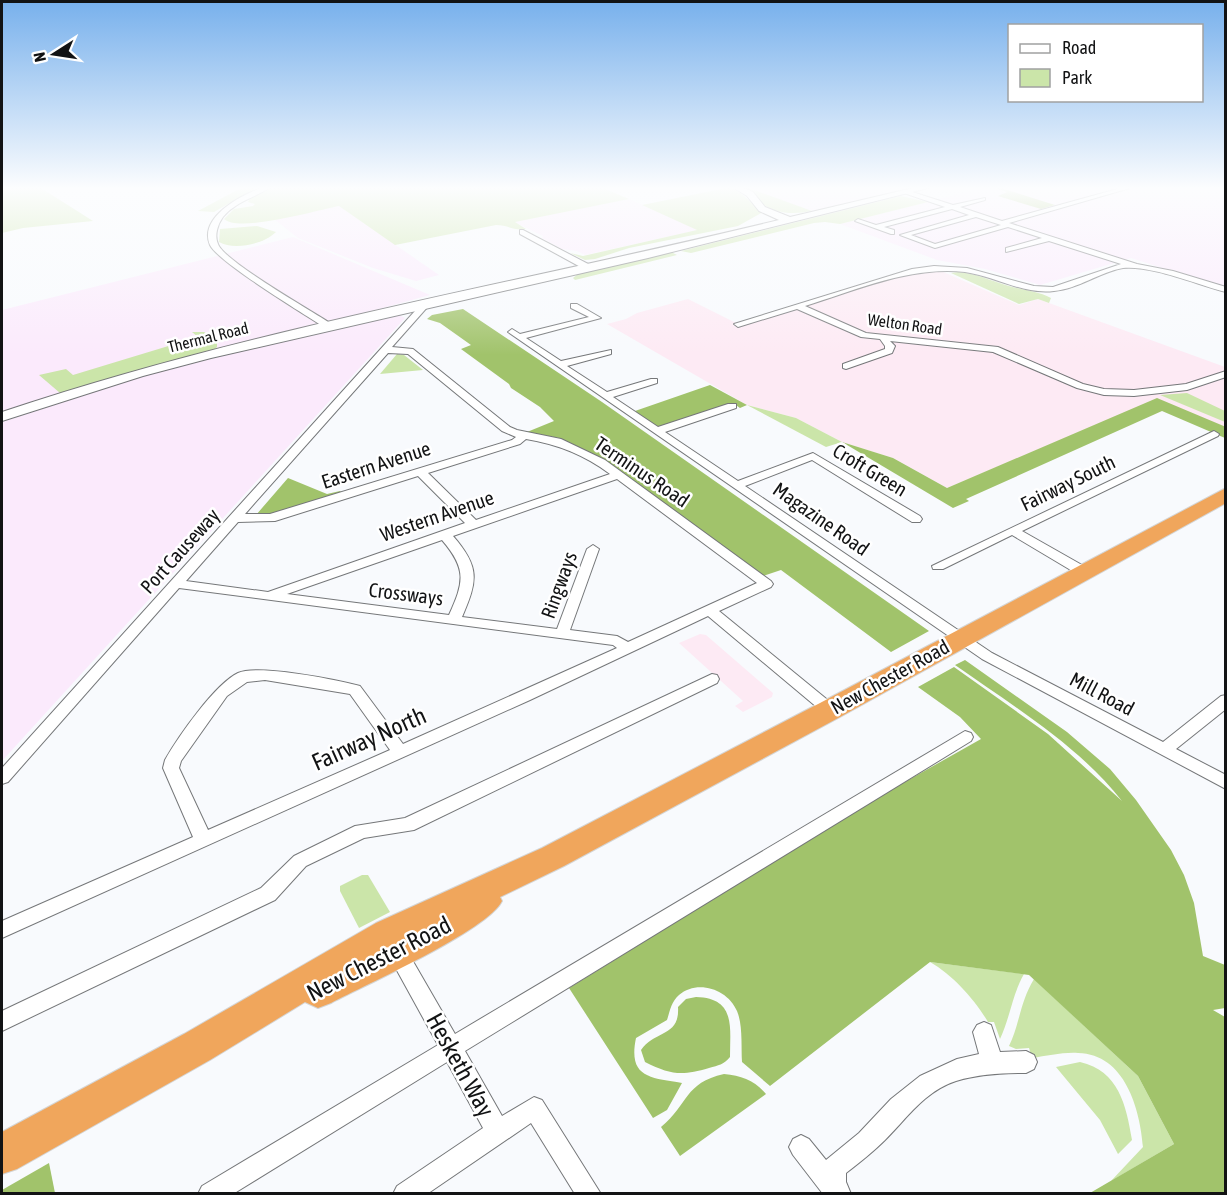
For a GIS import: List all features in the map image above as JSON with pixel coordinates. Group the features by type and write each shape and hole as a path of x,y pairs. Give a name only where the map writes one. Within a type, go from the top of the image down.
{"highway":[{"name":"New Chester Road","path":"2,1154 197,1047 354,974 392,942 443,928 553,857 830,710 1226,494"}],"street":[{"path":"214,244 231,262 327,325"},
{"path":"545,244 589,268"},
{"name":"Thermal Road","path":"2,417 139,373 327,325 689,244"},
{"path":"1009,250 1031,244"},
{"path":"1068,244 1224,292"},
{"name":"Welton Road","path":"800,307 912,272 934,268 983,273 1018,285 1044,290 1054,289 1122,266 1135,266"},
{"path":"1044,290 1058,296"},
{"name":"Port Causeway","path":"2,778 426,304"},
{"name":"Magazine Road","path":"574,306 597,318 515,335 738,485 953,643"},
{"path":"738,324 800,307"},
{"name":"Welton Road","path":"800,307 864,335 995,349 1080,386 1104,392 1149,392 1187,387 1226,374"},
{"path":"846,366 889,351 890,346 883,337"},
{"name":"Terminus Road","path":"387,350 410,351 506,429 558,441 620,474 766,584 754,590"},
{"path":"559,365 608,352"},
{"path":"605,396 654,381"},
{"path":"658,431 731,410"},
{"name":"Fairway South","path":"938,566 1214,434"},
{"name":"Eastern Avenue","path":"236,518 271,518 516,442 524,435"},
{"name":"Croft Green","path":"738,485 813,456 916,519"},
{"path":"420,472 473,524"},
{"name":"Western Avenue","path":"267,596 620,474"},
{"path":"1013,531 1084,572"},
{"path":"444,534 459,550 468,565 470,577 468,588 454,620"},
{"name":"Ringways","path":"562,634 593,549"},
{"name":"Crossways","path":"177,584 617,641 628,649"},
{"name":"Fairway North","path":"2,930 628,649 754,590"},
{"path":"709,610 830,710"},
{"name":"Mill Road","path":"953,643 1226,783"},
{"path":"203,840 171,768 173,760 222,692 243,677 265,675 355,690 399,752"},
{"path":"2,1021 268,894 300,861 361,831 408,825 712,679"},
{"path":"1164,750 1226,700"},
{"path":"210,1194 965,737"},
{"name":"Hesketh Way","path":"392,942 498,1132 534,1108 589,1194"},
{"path":"984,1032 993,1062"},
{"path":"838,1193 834,1183 834,1168 878,1132 912,1094 939,1076 967,1066 993,1062 1026,1062"},
{"path":"405,1194 498,1132"},
{"path":"801,1147 838,1193"}],"shaded area":[{"path":"266,244 309,244 430,295 2,413 2,310"},
{"path":"312,244 394,244 439,275 416,281 373,268"},
{"path":"552,244 636,244 585,255 577,251 562,249"},
{"path":"893,244 1225,244 1225,288 1131,258 1040,285 985,269 937,260"},
{"path":"934,268 1019,305 1038,299 1225,367 1225,427 1157,399 947,488 893,458 842,442 796,418 747,405 607,324 688,299 738,324 912,271"},
{"path":"395,313 405,318 2,761 2,422 140,377 365,320 376,320"},
{"path":"700,634 706,635 773,693 772,697 743,712 735,706 743,701 679,643"}],"green space":[{"path":"223,244 254,244 240,246"},
{"path":"637,244 650,244 595,259 585,260 570,253 583,256"},
{"path":"710,244 729,244 691,253 681,251"},
{"path":"671,252 677,255 575,280 573,278 578,274"},
{"path":"958,272 1051,298 1049,303 1038,299 1019,304 951,273"},
{"path":"463,309 602,402 929,631 891,652 781,570 763,576 604,459 559,438 527,432 554,421 540,407 511,388 509,384 461,349 471,345 440,323 427,319 432,315"},
{"path":"192,332 204,332 217,340 217,347 214,350 60,393 39,375 66,369 73,375 198,337"},
{"path":"397,354 404,355 423,370 380,374"},
{"path":"710,385 747,405 740,408 733,403 658,428 635,411"},
{"path":"1187,393 1225,411 1225,422 1160,395"},
{"path":"1157,398 1226,427 1225,438 1162,411 966,499 969,501 953,508 842,442 893,458 947,488"},
{"path":"747,405 796,418 842,442 826,447"},
{"path":"288,478 327,494 340,491 342,493 265,516 256,515"},
{"path":"965,660 1067,732 1110,769 1136,800 1171,850 1184,875 1194,903 1203,956 1225,965 1225,1008 1213,1010 1225,1017 1225,1193 1090,1193 1174,1144 1138,1076 1029,975 930,962 770,1086 742,1062 740,1023 733,1003 727,997 711,989 703,987 686,990 674,1001 667,1020 636,1038 634,1051 638,1068 651,1077 682,1083 667,1110 653,1118 569,988 880,796 981,739 960,717 918,687 954,667 1048,734 1122,801 1086,762 1065,744 955,665"},
{"path":"362,875 368,875 390,912 359,928 340,891 340,886"},
{"path":"930,962 1024,974 1000,1039 994,1022 988,1022 963,989"},
{"path":"1034,979 1138,1076 1174,1144 1111,1181 1143,1147 1134,1101 1118,1073 1108,1063 1094,1056 1072,1053 1032,1058 1029,1048 1016,1049 1009,1046"},
{"path":"696,997 718,1003 728,1016 730,1057 718,1065 684,1073 662,1070 645,1062 641,1050 653,1039 671,1029 678,1017 678,1007 686,999"},
{"path":"1080,1062 1104,1073 1112,1081 1123,1102 1132,1140 1118,1154 1100,1120 1056,1067"},
{"path":"724,1074 747,1080 757,1085 766,1094 680,1156 661,1127 701,1083"},
{"path":"49,1163 55,1193 2,1193 2,1190"}]}
